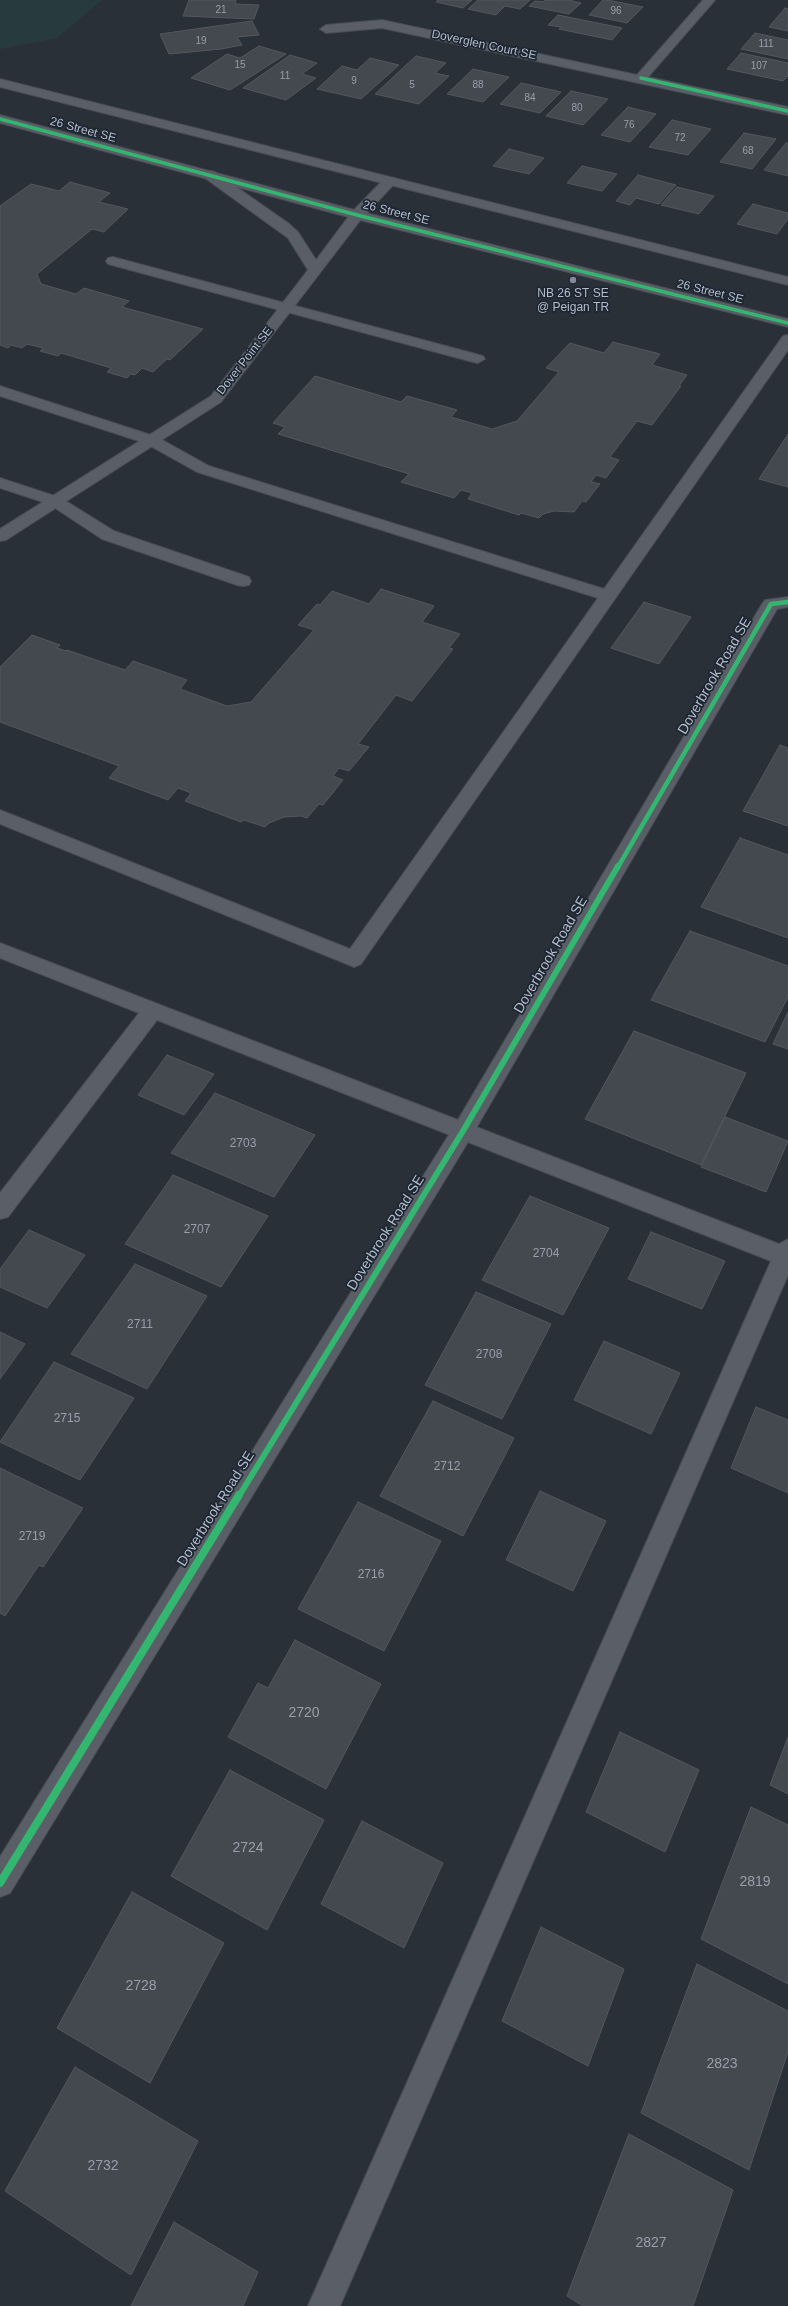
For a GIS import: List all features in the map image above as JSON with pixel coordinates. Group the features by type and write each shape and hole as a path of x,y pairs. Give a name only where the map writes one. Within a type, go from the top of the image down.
{"street":[{"path":"641,78 709,0"},
{"name":"Doverglen Court SE","path":"326,29 382,24 641,78 788,111"},
{"name":"26 Street SE","path":"0,83 788,281"},
{"name":"26 Street SE","path":"0,119 357,215 788,323"},
{"path":"210,176 283,226 293,235 315,270"},
{"name":"Dover Point SE","path":"0,536 216,398 357,215 390,181"},
{"path":"113,260 478,359"},
{"path":"0,817 354,959 788,339"},
{"path":"0,392 151,440 203,469 608,596"},
{"path":"0,483 55,502 108,535 243,581"},
{"name":"Doverbrook Road SE","path":"0,1883 463,1131 771,604 788,602"},
{"path":"0,950 463,1131 786,1253 324,2306"},
{"path":"0,1210 154,1010"}],"green space":[{"path":"0,0 102,0 57,38 0,49"}],"building":[{"path":"189,0 236,0 235,4 259,5 254,19 183,16"},
{"path":"438,0 472,0 463,8 436,2"},
{"path":"478,0 530,0 520,9 505,6 496,15 468,9"},
{"path":"545,0 568,0 581,3 569,14 529,6 535,1 543,2"},
{"path":"603,0 643,7 627,23 589,15"},
{"path":"785,8 788,9 788,31 769,27"},
{"path":"558,15 622,28 612,40 559,29 561,27 548,25"},
{"path":"252,21 259,35 237,37 242,45 221,49 169,54 160,34"},
{"path":"755,33 788,40 788,59 741,49"},
{"path":"259,46 286,54 230,90 191,78 227,54 240,58"},
{"path":"741,53 788,63 788,76 783,81 727,69"},
{"path":"290,55 317,63 302,74 316,78 286,100 243,88"},
{"path":"416,56 446,63 435,73 449,76 419,104 375,94"},
{"path":"370,58 399,65 361,99 317,89 342,66 357,70"},
{"path":"473,69 509,77 483,102 447,94"},
{"path":"521,83 561,92 540,113 500,104"},
{"path":"571,91 608,99 583,125 546,116"},
{"path":"628,107 656,114 630,142 601,135"},
{"path":"672,120 711,129 688,155 649,147"},
{"path":"744,133 776,139 752,169 720,162"},
{"path":"786,143 788,143 788,176 764,170"},
{"path":"509,149 544,158 529,174 493,166"},
{"path":"582,166 617,174 602,191 567,183"},
{"path":"638,175 676,185 659,204 636,198 630,205 616,201"},
{"path":"70,182 110,193 99,202 128,209 104,232 92,229 37,274 41,284 76,294 84,288 129,301 122,307 203,329 170,360 167,359 153,372 142,368 135,375 130,374 127,378 107,372 111,368 61,353 58,356 40,351 43,348 27,344 22,348 11,345 8,348 0,345 0,206 31,184 59,191"},
{"path":"677,187 714,196 699,214 661,205"},
{"path":"753,204 788,213 788,219 777,234 737,224"},
{"path":"613,342 660,354 652,365 687,375 679,386 681,386 652,425 637,421 610,457 619,460 606,478 596,475 591,482 600,484 586,502 582,501 574,512 554,511 543,514 539,518 521,513 519,515 468,499 472,493 461,490 454,498 401,482 409,474 278,434 285,427 273,423 315,376 401,402 407,396 457,410 451,417 492,429 517,421 559,372 546,368 570,343 604,353"},
{"path":"788,434 788,487 759,479"},
{"path":"381,589 434,606 422,622 460,634 449,648 453,649 412,701 396,695 358,744 369,747 349,771 339,768 333,776 343,780 323,805 319,804 307,818 301,816 284,817 269,823 265,827 244,820 241,822 185,801 191,793 178,788 168,800 109,778 119,766 0,722 0,667 32,635 60,645 57,648 125,670 133,661 187,680 180,689 227,706 251,702 314,630 298,625 317,604 320,605 332,591 369,604"},
{"path":"644,602 691,617 659,664 611,648"},
{"path":"780,745 788,748 788,826 743,811"},
{"path":"740,838 788,855 788,938 701,907"},
{"path":"690,931 788,966 788,997 765,1042 651,1000"},
{"path":"788,1012 788,1049 773,1044"},
{"path":"634,1031 746,1073 701,1165 585,1119"},
{"path":"167,1055 214,1074 184,1115 138,1095"},
{"path":"215,1093 315,1135 274,1197 171,1153"},
{"path":"725,1117 788,1141 766,1192 701,1167"},
{"path":"173,1175 268,1216 221,1287 125,1244"},
{"path":"530,1196 609,1228 563,1315 482,1280"},
{"path":"29,1230 85,1255 47,1308 0,1287 0,1269"},
{"path":"651,1232 725,1261 702,1309 628,1279"},
{"path":"135,1264 207,1296 147,1389 71,1354"},
{"path":"476,1292 551,1324 502,1419 425,1385"},
{"path":"0,1332 25,1344 0,1379"},
{"path":"604,1341 680,1373 651,1434 574,1400"},
{"path":"54,1362 134,1398 80,1480 0,1442"},
{"path":"433,1401 514,1438 463,1536 380,1496"},
{"path":"756,1407 788,1420 788,1493 731,1468"},
{"path":"0,1468 83,1508 43,1567 39,1565 5,1616 0,1613"},
{"path":"540,1491 606,1521 573,1591 506,1560"},
{"path":"358,1502 441,1541 384,1651 298,1609"},
{"path":"295,1640 381,1684 326,1789 228,1737 258,1683 268,1688"},
{"path":"620,1732 699,1770 665,1852 586,1812"},
{"path":"788,1737 788,1794 770,1785"},
{"path":"230,1770 324,1820 267,1930 171,1876"},
{"path":"751,1807 788,1825 788,1984 701,1939"},
{"path":"362,1821 443,1863 404,1948 321,1904"},
{"path":"132,1892 224,1943 150,2083 57,2028"},
{"path":"541,1927 624,1969 588,2066 502,2021"},
{"path":"697,1964 788,2011 788,2052 749,2170 641,2113"},
{"path":"75,2067 198,2141 131,2275 5,2191"},
{"path":"629,2134 733,2190 693,2306 583,2306 567,2296"},
{"path":"174,2222 258,2272 243,2306 131,2306"}],"cycle path":[{"path":"641,78 788,111"},
{"path":"0,119 357,215 788,323"},
{"path":"0,1883 463,1131 771,604 788,602"}],"place":[{"name":"NB 26 ST SE @ Peigan TR","path":"573,280"}]}
